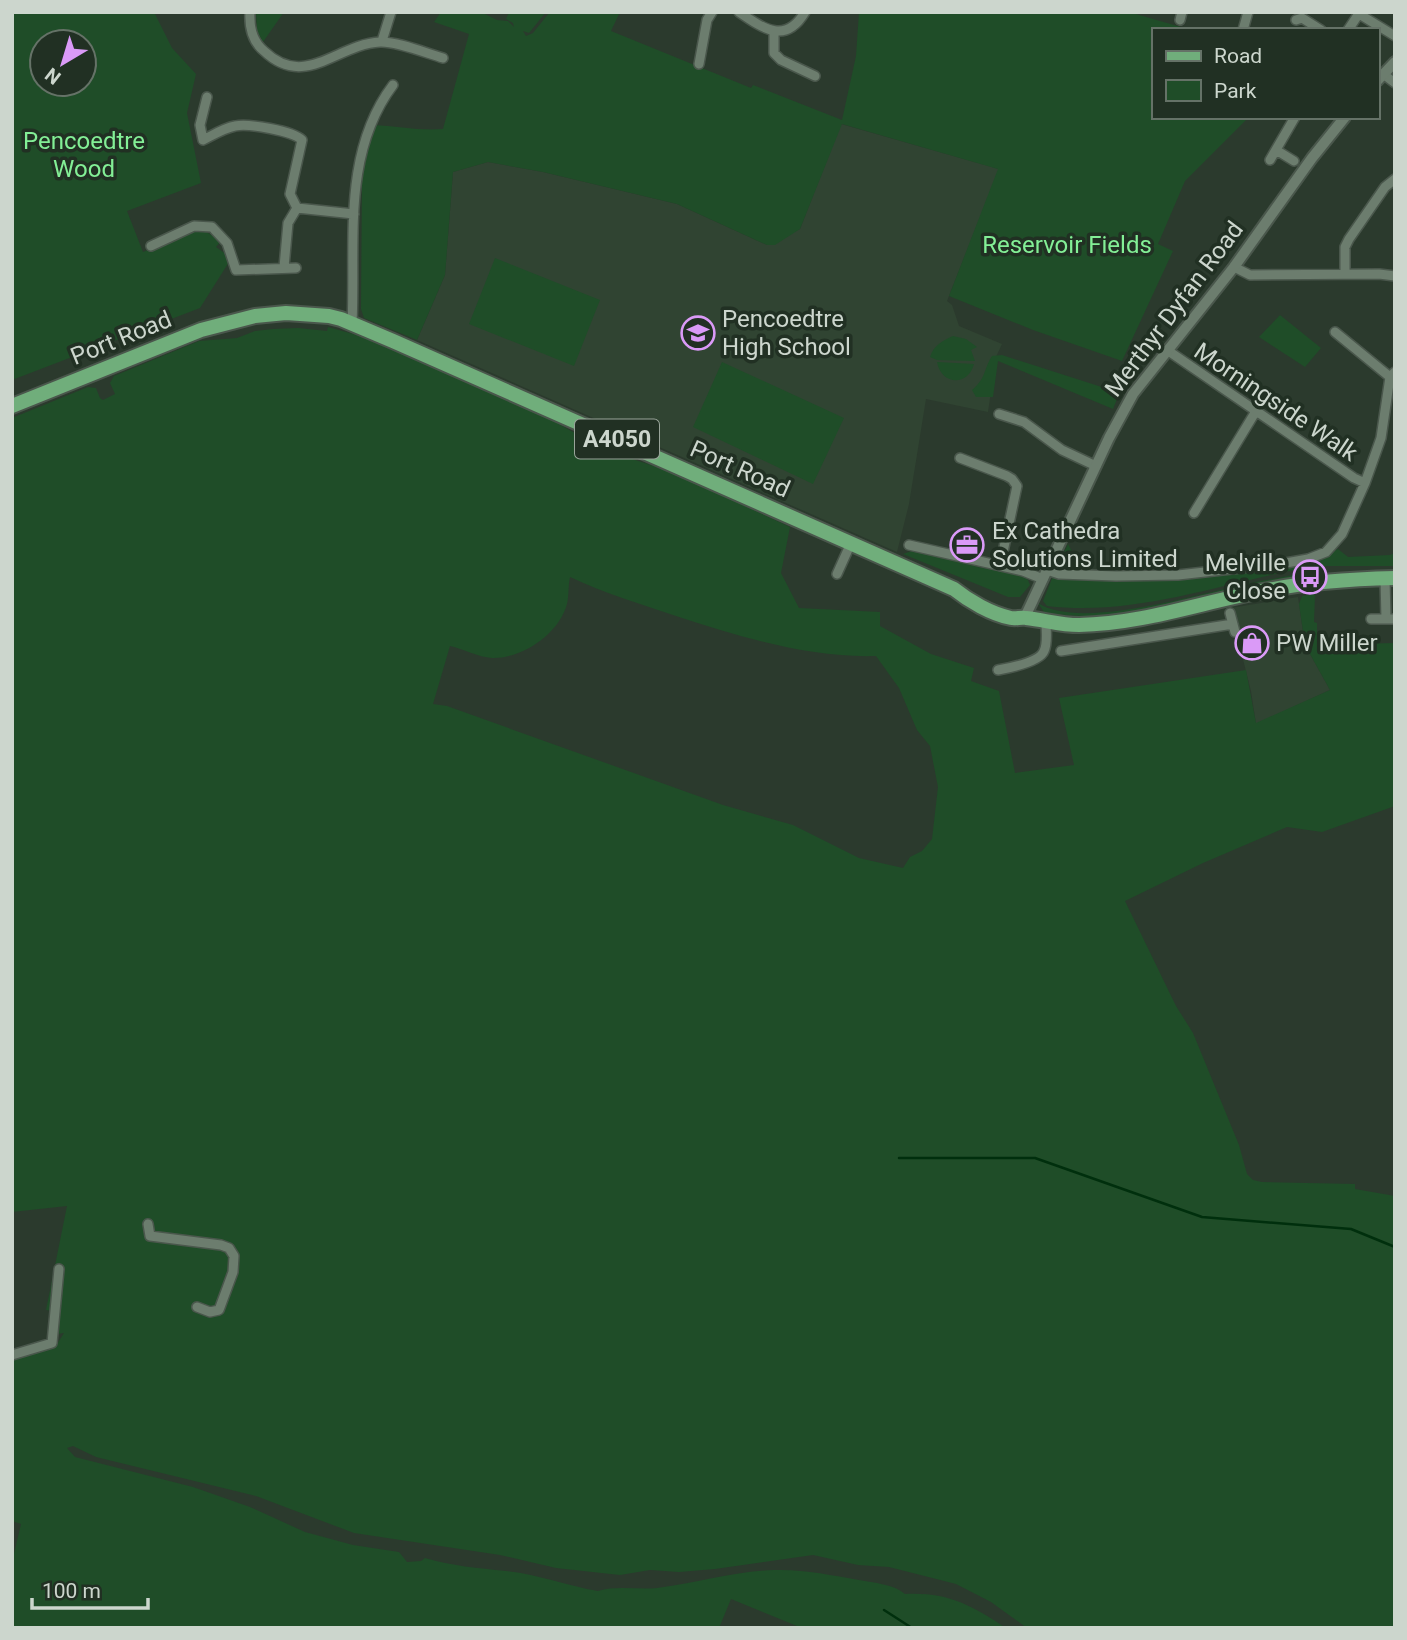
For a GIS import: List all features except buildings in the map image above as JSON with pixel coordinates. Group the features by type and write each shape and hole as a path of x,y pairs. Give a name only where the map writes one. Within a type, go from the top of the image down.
{"main road":[{"name":"Port Road","path":"12,406 219,324 250,319 290,320 340,326 352,324 954,589 1015,610 1025,617"},
{"name":"A4050","path":"1025,617 1046,623 1090,625 1142,618 1280,588 1390,578"}],"street":[{"path":"250,12 252,35 257,45 274,61 299,68 382,41 443,58"},
{"path":"382,41 391,12"},
{"path":"699,64 707,20 712,12"},
{"path":"740,12 774,32 788,32 798,24 805,12"},
{"path":"1349,28 1359,13 1395,36"},
{"path":"1296,20 1302,18 1318,28"},
{"path":"774,32 774,53 781,60 815,76"},
{"path":"1395,62 1380,77 1395,83"},
{"path":"352,324 356,181 363,145 374,117 393,85"},
{"path":"206,97 200,125 203,139 233,126 243,125 299,136 302,144 290,194 297,208"},
{"path":"1270,160 1294,119"},
{"name":"Merthyr Dyfan Road","path":"1025,617 1129,400 1234,267 1343,119"},
{"path":"1276,150 1294,161"},
{"path":"1345,274 1345,247 1349,239 1385,187 1394,180"},
{"path":"297,208 354,214"},
{"path":"284,267 288,223 297,208"},
{"path":"151,246 194,226 212,227 227,243 236,270 296,268"},
{"path":"1234,267 1250,275 1395,276"},
{"path":"909,545 1023,571 1136,577 1234,570 1308,559 1326,552 1336,543 1346,527 1365,483 1381,438 1392,374 1335,332"},
{"name":"Morningside Walk","path":"1167,350 1365,483"},
{"path":"1194,513 1256,411"},
{"path":"999,414 1024,422 1062,450 1096,467"},
{"path":"960,458 1012,478 1017,486 1000,566"},
{"path":"837,574 851,543"},
{"path":"1371,619 1390,619 1390,578"},
{"path":"1061,651 1234,628 1230,613"},
{"path":"1142,618 1146,638"},
{"path":"998,670 1042,656 1045,649 1046,623"},
{"path":"148,1224 150,1236 221,1245 229,1248 234,1256 233,1272 219,1310 210,1312 197,1307"},
{"path":"12,1355 52,1343 59,1269"}],"shaded area":[{"name":"Pencoedtre High School","path":"841,124 999,169 947,301 952,305 959,326 1002,344 996,357 988,412 926,399 909,504 897,552 417,340 445,275 453,172 488,162 543,172 677,204 767,245 800,229"},
{"path":"1298,597 1305,645 1330,690 1256,724 1251,691 1230,608"}],"green space":[{"name":"Pencoedtre Wood","path":"12,12 154,12 172,48 196,74 187,113 201,183 127,211 143,252 200,228 221,241 216,247 227,255 229,262 200,308 12,380"},
{"path":"256,12 284,12 263,42 257,31"},
{"name":"Reservoir Fields","path":"441,12 481,12 497,20 508,21 514,27 513,23 506,19 509,12 546,12 529,33 523,31 526,36 533,33 549,13 547,12 620,12 611,31 751,88 753,85 842,120 856,56 859,12 1129,12 1184,28 1152,28 1152,119 1247,119 1185,181 1158,244 1173,251 1122,361 1033,330 949,296 998,169 842,124 800,229 775,245 767,245 677,204 543,172 488,162 453,172 445,275 417,340 364,318 361,309 362,176 373,125 443,129 469,34 434,22"},
{"path":"495,258 600,300 574,366 469,324"},
{"path":"1280,315 1321,348 1305,367 1259,337"},
{"path":"328,327 371,339 536,411 620,455 672,472 790,527 781,573 799,608 880,612 880,626 931,654 974,668 971,681 999,691 1015,773 1074,765 1059,698 1246,670 1256,723 1330,690 1305,645 1299,604 1302,596 1315,594 1317,645 1395,643 1395,806 1322,832 1287,827 1203,863 1125,901 1176,1006 1193,1033 1239,1145 1247,1174 1253,1180 1262,1182 1355,1184 1355,1189 1395,1196 1395,1628 1027,1628 991,1602 956,1584 889,1567 858,1565 813,1555 715,1569 679,1572 650,1570 620,1575 556,1568 500,1555 354,1533 256,1496 96,1457 73,1446 67,1448 75,1457 193,1487 250,1507 305,1532 353,1545 399,1552 407,1562 425,1558 529,1575 598,1591 613,1588 657,1588 759,1571 806,1571 883,1584 905,1594 947,1598 982,1613 1006,1628 802,1628 731,1599 719,1628 12,1628 12,1562 21,1524 12,1521 12,1356 57,1344 64,1333 57,1334 53,1311 46,1310 67,1206 12,1212 12,418 88,387 96,388 103,400 115,394 110,383 114,376 199,341 237,338 255,331 273,329 327,331","holes":["570,577 700,624 775,645 825,654 876,656 899,688 917,730 930,746 938,787 932,839 922,851 910,857 903,868 859,858 793,825 723,805 447,706 433,704 450,646 492,658 515,654 538,643 548,635 563,615 568,601"]},
{"path":"953,336 966,339 977,347 971,350 975,361 937,360 930,357 939,344"},
{"path":"1002,355 1111,390 1115,392 1117,399 1113,409 998,361 993,397 976,397 972,390 983,377 992,356"},
{"path":"722,362 844,418 813,484 693,427"},
{"path":"937,362 974,364 966,377 955,380 949,379 939,370"},
{"path":"1068,544 1081,569 1081,572 1056,570"},
{"path":"1338,549 1348,557 1395,553 1395,566 1316,566 1314,562"},
{"path":"915,550 1023,576 1030,585 1020,597 1008,597 903,554"},
{"path":"1310,563 1311,567 1180,596 1114,607 1047,606 1043,601 1053,576 1092,578"},
{"path":"1304,573 1307,577 1123,614 1064,615 1044,612 1038,603 1056,610 1078,613 1131,609"}],"waterway":[{"path":"899,1158 1035,1158 1202,1217 1351,1229 1395,1247"},
{"path":"884,1610 912,1628"}],"place":[{"name":"Pencoedtre High School","path":"698,333"},
{"name":"Ex Cathedra Solutions Limited","path":"967,545"},
{"name":"Melville Close","path":"1310,577"},
{"name":"PW Miller","path":"1252,643"}]}
